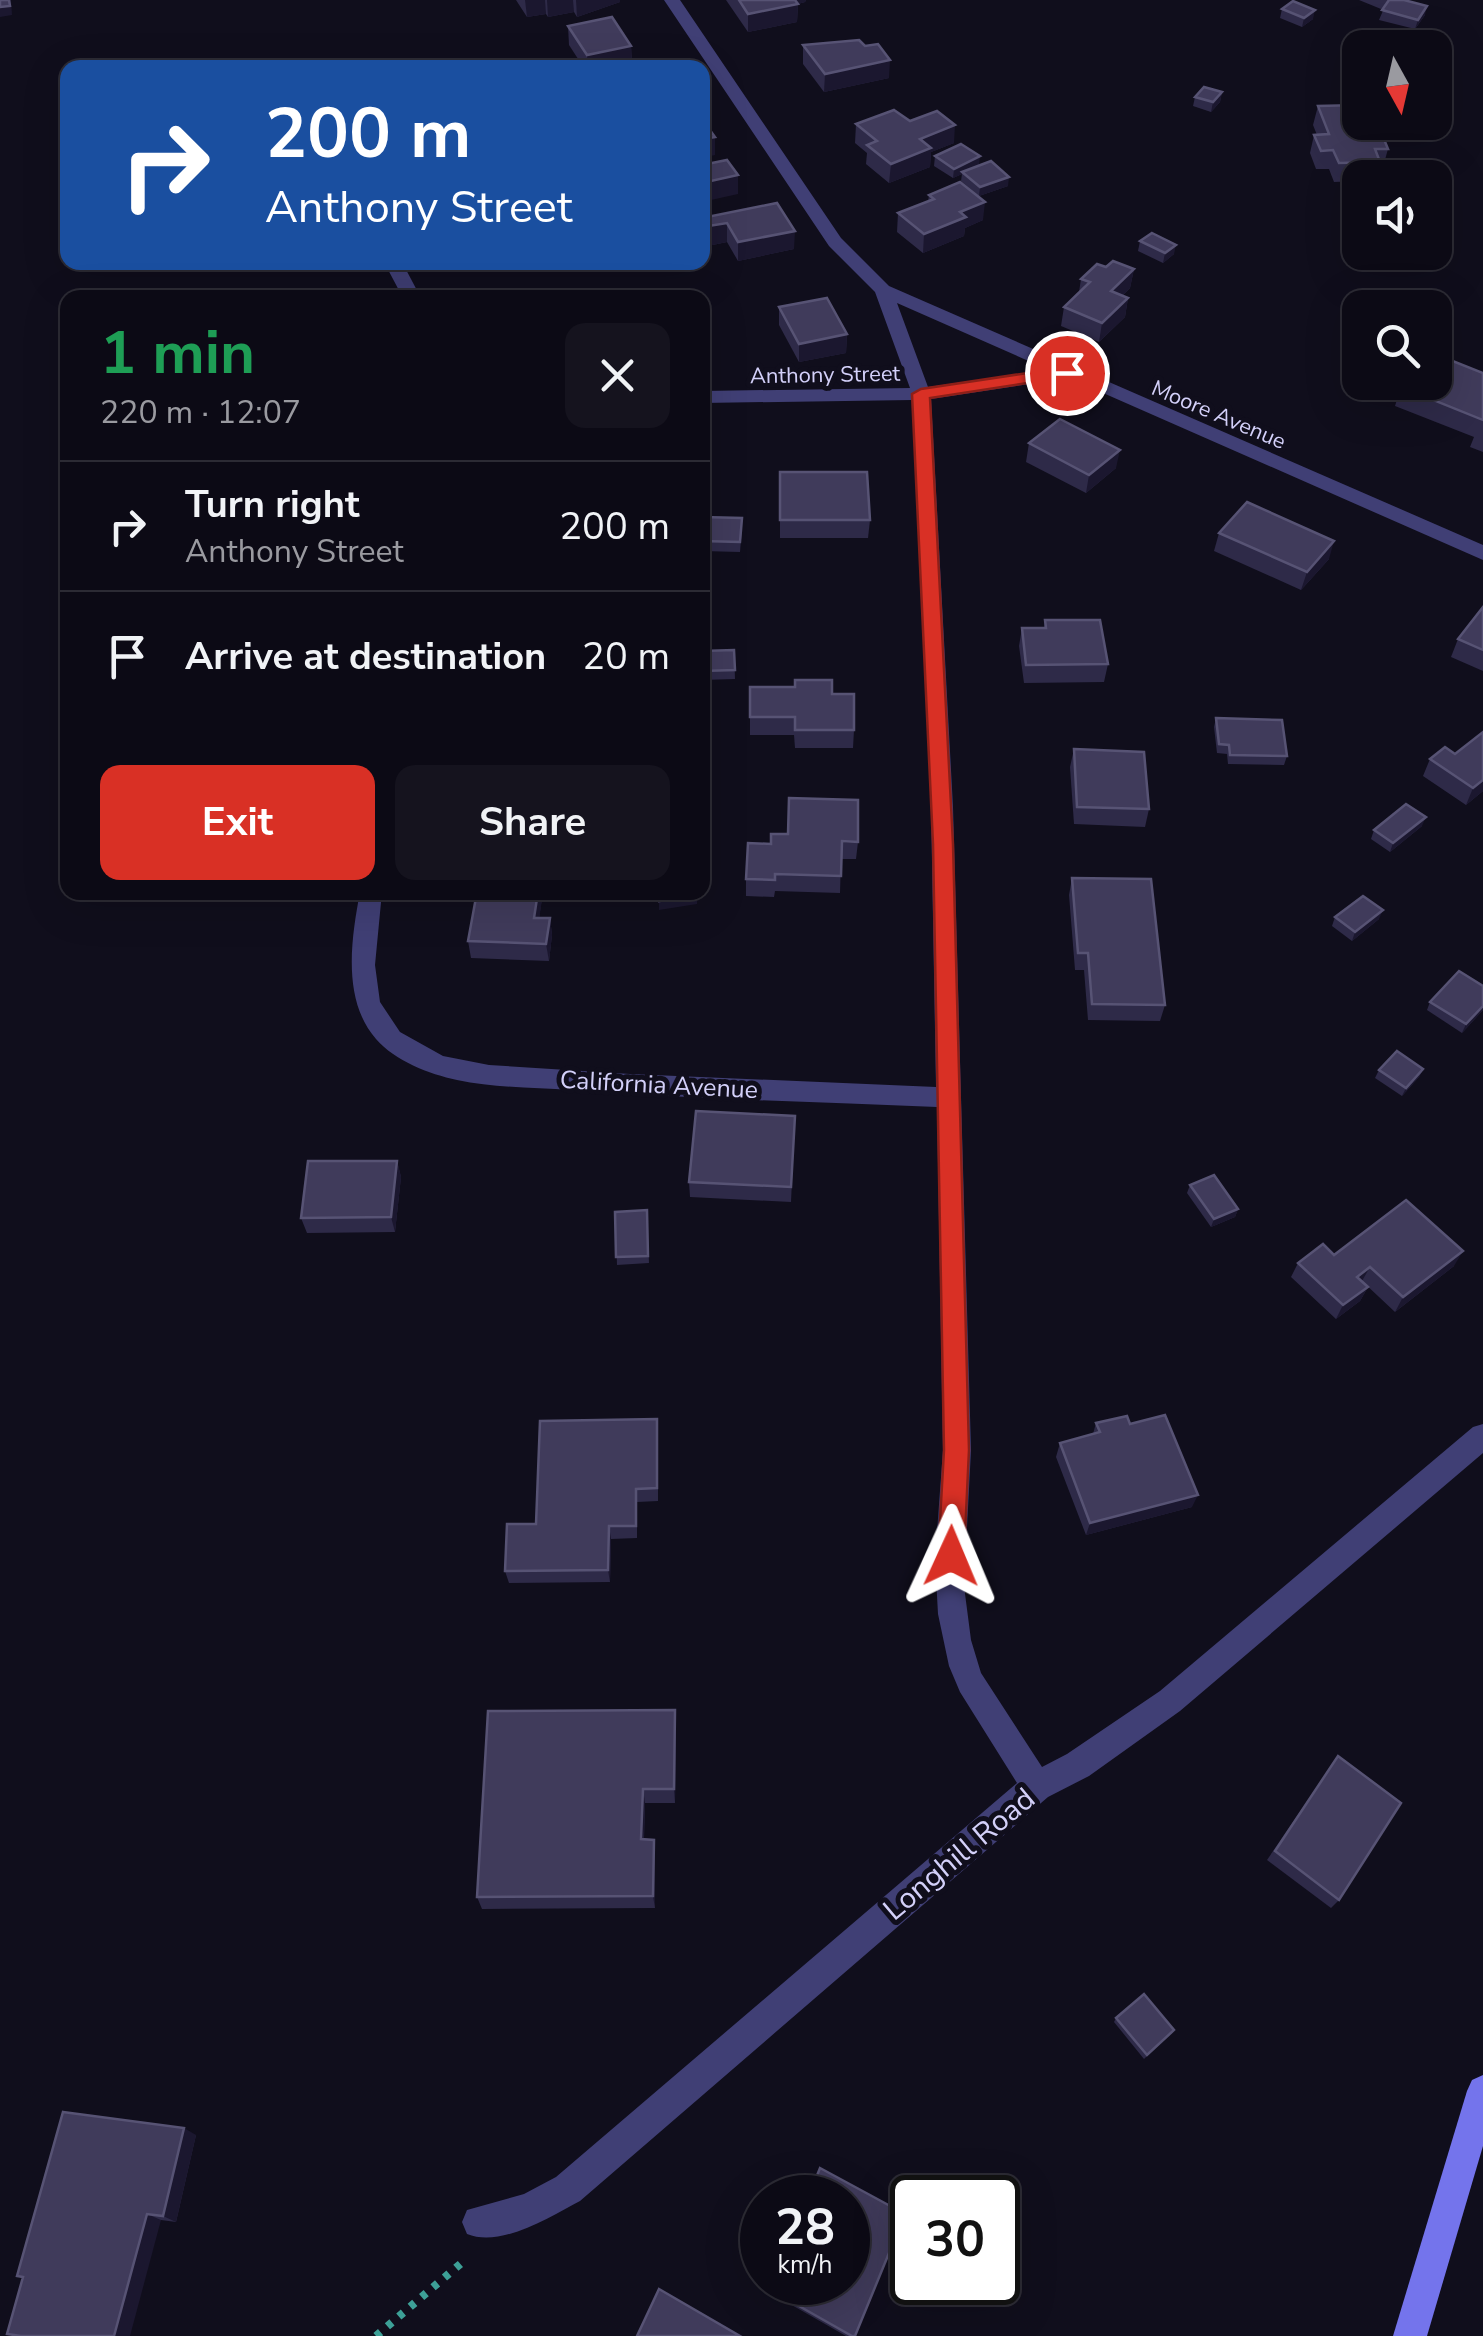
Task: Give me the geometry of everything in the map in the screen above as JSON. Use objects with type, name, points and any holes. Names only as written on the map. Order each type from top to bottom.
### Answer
[{"type":"main road","points":[[1410,2336],[1483,2091]]},
{"type":"street","name":"Moore Avenue","points":[[672,0],[835,242],[883,290],[1483,553]]},
{"type":"street","points":[[883,290],[921,394],[942,808],[957,1450],[951,1525],[954,1629],[965,1668],[991,1719],[1037,1786]]},
{"type":"street","name":"Anthony Street","points":[[710,397],[921,394],[1067,373]]},
{"type":"street","name":"California Avenue","points":[[370,900],[365,965],[368,997],[380,1028],[398,1046],[428,1061],[458,1070],[623,1083],[949,1097]]},
{"type":"street","name":"Longhill Road","points":[[478,2222],[530,2210],[568,2189],[1037,1786],[1078,1765],[1170,1702],[1483,1436]]},
{"type":"path","points":[[376,2336],[530,2210]]},
{"type":"building","points":[[739,0],[795,0],[798,4],[748,14]]},
{"type":"building","points":[[1389,0],[1427,6],[1418,20],[1382,10]]},
{"type":"building","points":[[1293,1],[1315,10],[1304,18],[1282,9]]},
{"type":"building","points":[[612,17],[631,46],[587,55],[568,26]]},
{"type":"building","points":[[859,40],[865,46],[878,44],[890,60],[825,74],[803,45]]},
{"type":"building","points":[[1204,87],[1222,92],[1213,102],[1195,97]]},
{"type":"building","points":[[1342,105],[1342,140],[1384,140],[1388,149],[1375,149],[1379,160],[1339,163],[1333,150],[1321,151],[1314,135],[1329,134],[1318,106]]},
{"type":"building","points":[[894,110],[910,121],[937,111],[955,125],[920,139],[931,148],[891,164],[867,145],[877,141],[856,124]]},
{"type":"building","points":[[961,144],[980,156],[954,169],[935,156]]},
{"type":"building","points":[[727,160],[738,175],[710,181],[710,163]]},
{"type":"building","points":[[991,161],[1009,177],[980,187],[962,172]]},
{"type":"building","points":[[960,182],[985,202],[960,212],[966,217],[924,234],[898,213],[934,199],[929,195]]},
{"type":"building","points":[[777,203],[795,231],[738,242],[727,223],[710,226],[710,216]]},
{"type":"building","points":[[1152,233],[1176,245],[1165,253],[1140,241]]},
{"type":"building","points":[[1113,261],[1134,269],[1111,291],[1128,298],[1102,323],[1064,307],[1090,282],[1081,279],[1097,264],[1106,267]]},
{"type":"building","points":[[827,298],[847,334],[799,344],[779,307]]},
{"type":"building","points":[[1452,361],[1483,373],[1483,420],[1433,400],[1452,400]]},
{"type":"building","points":[[1060,419],[1120,450],[1089,475],[1029,443]]},
{"type":"building","points":[[780,472],[867,472],[870,520],[780,520]]},
{"type":"building","points":[[1247,502],[1334,541],[1307,572],[1219,533]]},
{"type":"building","points":[[710,517],[742,518],[740,542],[710,541]]},
{"type":"building","points":[[1483,607],[1483,650],[1458,639]]},
{"type":"building","points":[[1045,620],[1100,620],[1108,664],[1026,665],[1022,628],[1046,628]]},
{"type":"building","points":[[734,650],[735,670],[710,671],[710,651]]},
{"type":"building","points":[[795,680],[832,680],[832,694],[854,694],[854,730],[795,730],[795,717],[750,717],[750,687],[795,687]]},
{"type":"building","points":[[1216,718],[1282,720],[1287,756],[1230,755],[1229,745],[1219,744]]},
{"type":"building","points":[[1483,732],[1483,780],[1473,788],[1430,759],[1445,747],[1455,754]]},
{"type":"building","points":[[1074,749],[1144,752],[1149,809],[1077,807]]},
{"type":"building","points":[[789,798],[858,800],[858,842],[842,841],[841,876],[775,874],[775,880],[746,879],[748,843],[771,844],[771,834],[788,834]]},
{"type":"building","points":[[1406,804],[1426,817],[1393,843],[1374,830]]},
{"type":"building","points":[[1072,878],[1151,879],[1165,1005],[1092,1004],[1088,953],[1078,953]]},
{"type":"building","points":[[1363,896],[1383,910],[1355,932],[1335,917]]},
{"type":"building","points":[[476,900],[537,900],[534,918],[550,918],[546,944],[468,941]]},
{"type":"building","points":[[1459,971],[1483,986],[1483,1006],[1466,1024],[1430,1002]]},
{"type":"building","points":[[1397,1051],[1423,1069],[1406,1088],[1379,1070]]},
{"type":"building","points":[[696,1111],[795,1116],[791,1187],[689,1182]]},
{"type":"building","points":[[308,1161],[397,1161],[391,1217],[301,1218]]},
{"type":"building","points":[[1214,1175],[1238,1209],[1214,1219],[1190,1185]]},
{"type":"building","points":[[1406,1200],[1463,1251],[1403,1297],[1370,1267],[1357,1277],[1368,1287],[1343,1305],[1298,1263],[1323,1244],[1334,1255]]},
{"type":"building","points":[[647,1210],[648,1256],[616,1257],[615,1212]]},
{"type":"building","points":[[1165,1415],[1198,1495],[1090,1523],[1060,1443],[1100,1432],[1096,1423],[1127,1416],[1130,1424]]},
{"type":"building","points":[[657,1419],[657,1488],[636,1489],[636,1526],[609,1526],[608,1570],[505,1571],[507,1524],[536,1524],[540,1421]]},
{"type":"building","points":[[675,1710],[674,1789],[643,1789],[641,1839],[654,1840],[653,1896],[477,1897],[488,1711]]},
{"type":"building","points":[[1338,1756],[1401,1803],[1339,1900],[1275,1851]]},
{"type":"building","points":[[1144,1994],[1174,2030],[1147,2055],[1116,2018]]},
{"type":"building","points":[[63,2112],[184,2128],[163,2216],[147,2214],[114,2336],[7,2334],[23,2277],[17,2276]]},
{"type":"building","points":[[870,2195],[890,2206],[890,2251],[870,2299]]},
{"type":"building","points":[[659,2289],[740,2336],[637,2336]]},
{"type":"building","points":[[797,2305],[868,2305],[852,2336]]},
{"type":"route","points":[[951,1556],[957,1450],[943,844],[921,394],[1067,373]]}]
